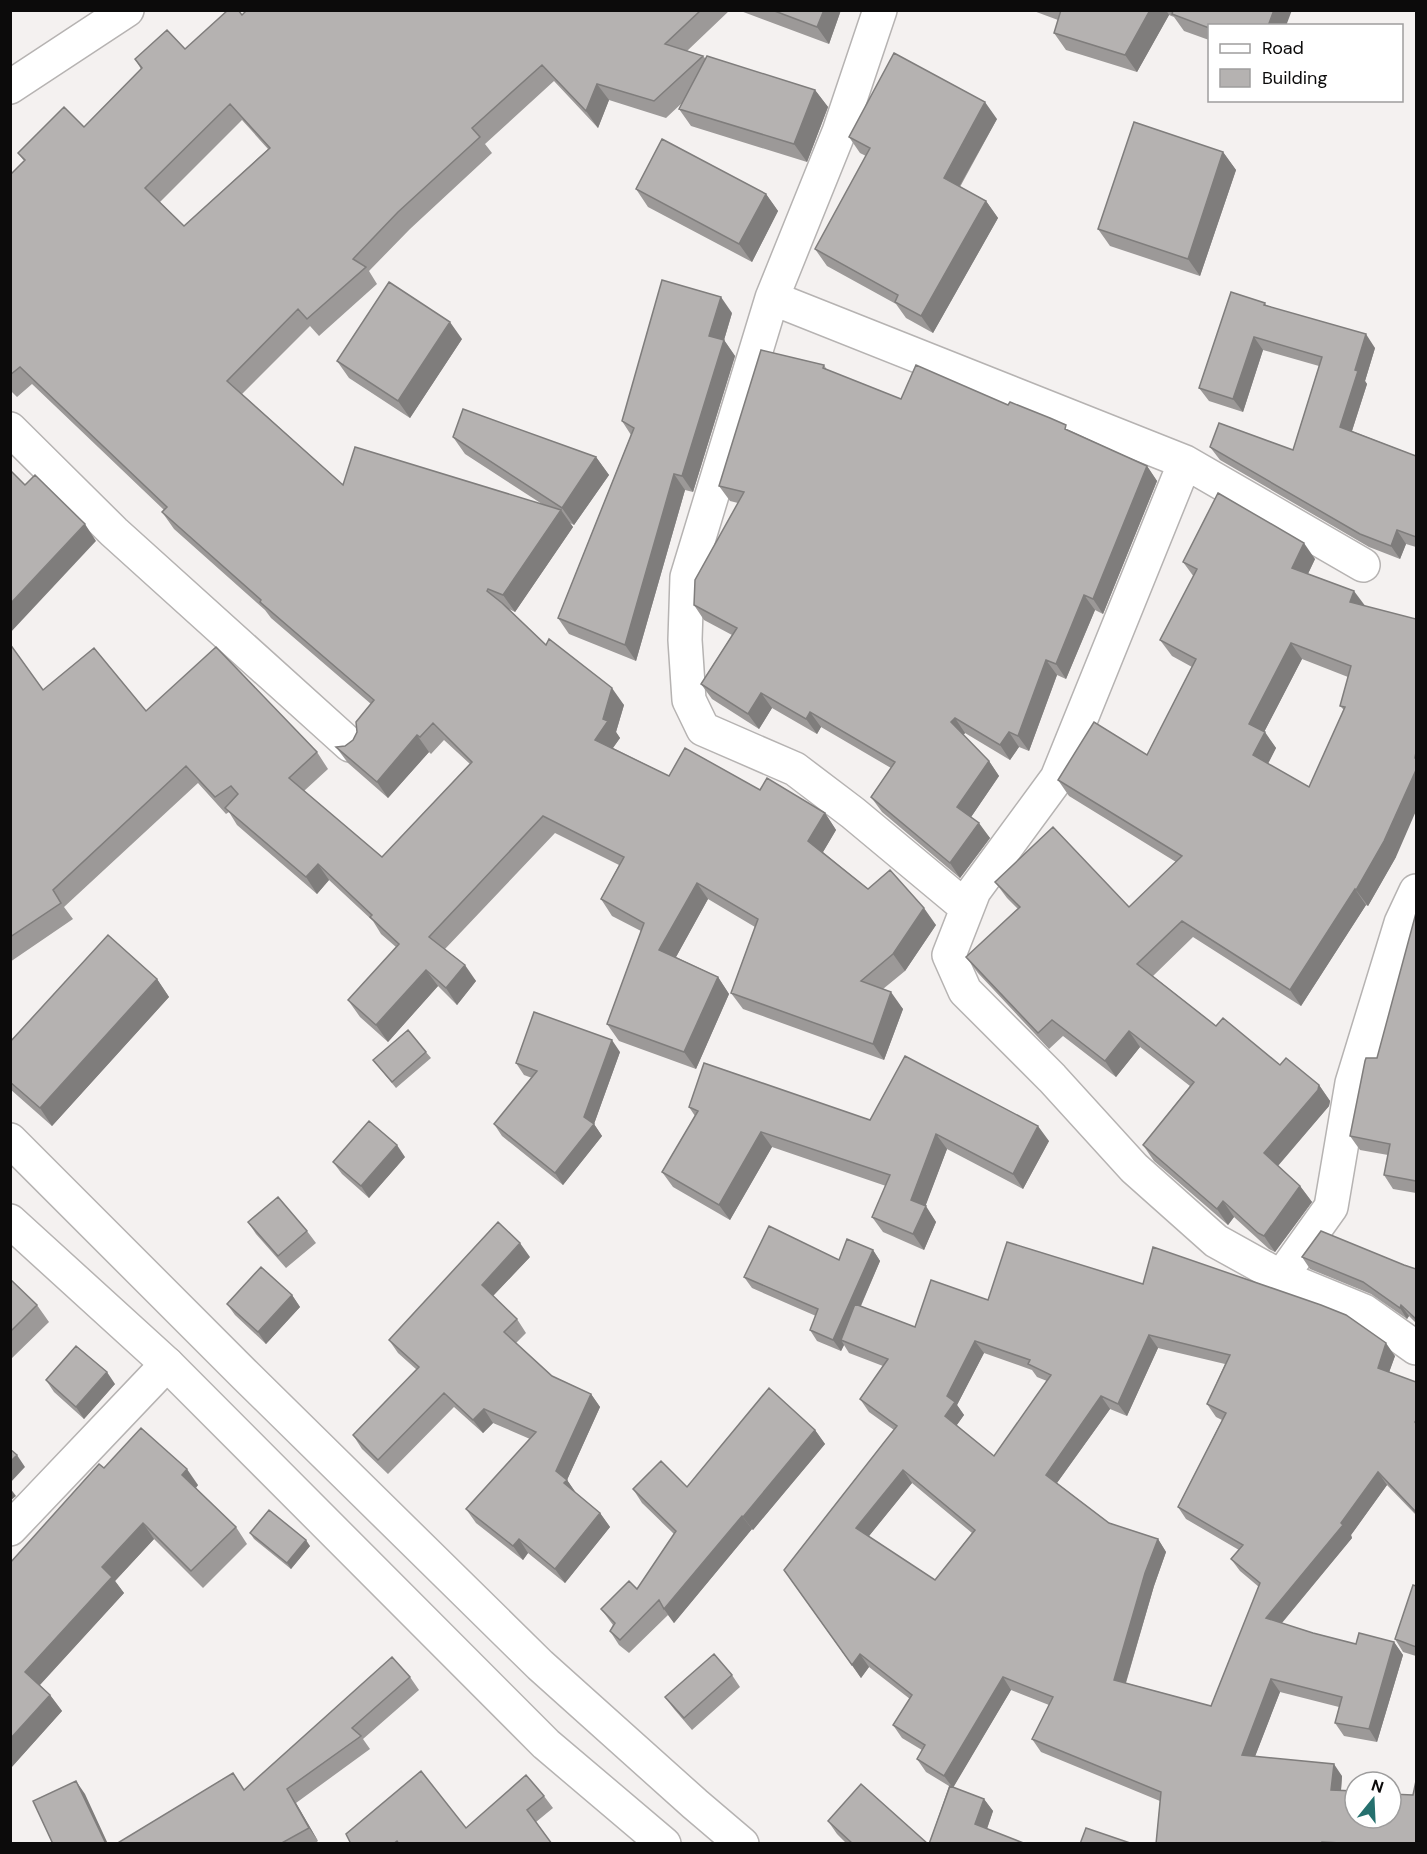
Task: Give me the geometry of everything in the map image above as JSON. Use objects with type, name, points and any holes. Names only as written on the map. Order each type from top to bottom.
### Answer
[{"type":"street","points":[[10,87],[127,10]]},
{"type":"street","points":[[880,10],[839,132],[772,298],[687,577],[685,640],[689,700],[703,729],[795,769],[853,813],[968,908]]},
{"type":"street","points":[[772,298],[1185,462],[1363,565]]},
{"type":"street","points":[[10,429],[114,531],[350,745]]},
{"type":"street","points":[[1185,462],[1058,778],[974,891],[949,955],[965,991],[1052,1078],[1134,1168],[1216,1241],[1281,1277],[1364,1311],[1416,1348]]},
{"type":"street","points":[[1281,1277],[1331,1207],[1352,1083],[1401,923],[1416,891]]},
{"type":"street","points":[[10,1140],[540,1665],[694,1804],[742,1844]]},
{"type":"street","points":[[10,1221],[166,1364],[546,1744],[664,1844]]},
{"type":"street","points":[[10,1529],[166,1364]]},
{"type":"building","points":[[228,10],[238,10],[242,15],[247,10],[701,10],[665,44],[703,56],[654,101],[597,84],[586,111],[542,65],[472,128],[480,137],[398,212],[353,259],[366,267],[307,319],[298,309],[227,381],[343,485],[355,447],[561,510],[503,595],[488,589],[487,591],[546,645],[549,639],[612,688],[603,719],[608,721],[595,740],[669,776],[685,748],[760,790],[767,778],[825,813],[808,841],[868,889],[890,870],[924,908],[893,954],[861,981],[891,992],[873,1044],[731,993],[758,919],[697,883],[659,950],[718,977],[684,1052],[607,1024],[644,923],[601,899],[624,857],[543,816],[429,937],[465,965],[446,988],[426,970],[376,1025],[348,1000],[399,944],[318,864],[306,877],[225,808],[238,794],[231,786],[215,797],[186,766],[53,890],[61,903],[10,937],[10,644],[43,690],[94,648],[146,711],[216,647],[317,752],[289,778],[382,857],[472,762],[433,723],[420,737],[417,735],[377,782],[336,747],[345,746],[353,740],[357,732],[356,722],[374,700],[260,602],[261,600],[162,512],[167,507],[20,367],[10,375],[10,175],[25,160],[18,153],[64,107],[84,127],[142,68],[135,59],[167,30],[185,49]],"holes":[[[230,104],[270,148],[184,226],[145,188]]]},
{"type":"building","points":[[772,10],[824,10],[817,27]]},
{"type":"building","points":[[1061,10],[1150,10],[1125,55],[1054,33]]},
{"type":"building","points":[[1173,10],[1274,10],[1269,24],[1208,24],[1208,28],[1172,14]]},
{"type":"building","points":[[894,53],[985,102],[944,178],[986,201],[921,316],[895,302],[898,295],[815,249],[870,148],[849,137]]},
{"type":"building","points":[[707,56],[815,90],[794,144],[679,109]]},
{"type":"building","points":[[1134,122],[1223,152],[1188,259],[1098,229]]},
{"type":"building","points":[[662,139],[766,194],[739,244],[636,189]]},
{"type":"building","points":[[662,280],[721,297],[709,336],[724,340],[682,476],[674,474],[625,645],[558,618],[634,428],[622,421]]},
{"type":"building","points":[[389,282],[450,322],[398,401],[337,361]]},
{"type":"building","points":[[1231,292],[1265,303],[1264,305],[1366,334],[1355,370],[1358,371],[1340,427],[1416,456],[1416,537],[1397,530],[1391,546],[1360,534],[1210,447],[1219,423],[1293,450],[1322,357],[1254,337],[1233,399],[1199,388]]},
{"type":"building","points":[[761,350],[824,365],[823,368],[901,399],[916,365],[1008,405],[1010,402],[1050,418],[1066,425],[1065,429],[1147,466],[1093,599],[1084,595],[1056,664],[1046,660],[1018,736],[1009,732],[1000,745],[955,718],[951,722],[989,761],[957,807],[979,823],[950,863],[871,797],[895,762],[810,712],[806,719],[761,693],[748,714],[701,684],[737,628],[694,605],[695,580],[744,492],[719,486]]},
{"type":"building","points":[[463,409],[596,457],[562,508],[453,437]]},
{"type":"building","points":[[10,470],[25,485],[35,475],[85,524],[10,604]]},
{"type":"building","points":[[1218,493],[1304,543],[1292,568],[1354,591],[1350,602],[1416,619],[1416,770],[1384,841],[1356,890],[1290,990],[1182,921],[1137,964],[1216,1026],[1223,1018],[1280,1065],[1286,1058],[1319,1085],[1318,1090],[1264,1153],[1300,1186],[1264,1236],[1223,1201],[1217,1209],[1143,1145],[1194,1082],[1129,1031],[1105,1061],[1052,1020],[1038,1033],[966,957],[1020,907],[995,882],[1053,827],[1129,907],[1182,856],[1058,780],[1094,722],[1147,755],[1196,659],[1160,640],[1197,569],[1183,562]],"holes":[[[1291,643],[1351,666],[1340,706],[1345,707],[1309,787],[1253,755],[1265,732],[1249,724]]]},
{"type":"building","points":[[1416,913],[1416,1181],[1384,1175],[1390,1144],[1350,1136],[1365,1061],[1366,1058],[1377,1058]]},
{"type":"building","points":[[108,935],[157,979],[40,1108],[10,1082],[10,1042]]},
{"type":"building","points":[[534,1012],[612,1040],[584,1117],[594,1124],[555,1173],[494,1124],[537,1071],[516,1063]]},
{"type":"building","points":[[408,1030],[426,1052],[392,1082],[373,1060]]},
{"type":"building","points":[[905,1056],[1038,1126],[1013,1174],[936,1134],[911,1200],[926,1206],[913,1234],[872,1217],[890,1175],[761,1132],[719,1205],[662,1172],[698,1111],[689,1107],[704,1063],[870,1120]]},
{"type":"building","points":[[369,1121],[397,1145],[361,1186],[333,1162]]},
{"type":"building","points":[[278,1197],[307,1231],[278,1256],[248,1222]]},
{"type":"building","points":[[498,1222],[520,1243],[482,1285],[517,1319],[504,1332],[552,1376],[591,1394],[556,1471],[567,1480],[564,1483],[600,1513],[555,1569],[519,1539],[513,1546],[466,1509],[536,1432],[484,1409],[473,1420],[444,1393],[378,1460],[353,1435],[419,1367],[389,1340]]},
{"type":"building","points":[[769,1226],[839,1260],[847,1239],[873,1250],[833,1340],[810,1330],[818,1309],[744,1277]]},
{"type":"building","points":[[1321,1231],[1416,1269],[1416,1319],[1401,1305],[1400,1308],[1363,1282],[1302,1257]]},
{"type":"building","points":[[1007,1242],[1143,1284],[1153,1247],[1346,1315],[1386,1343],[1378,1368],[1416,1382],[1416,1512],[1378,1472],[1341,1523],[1343,1525],[1266,1618],[1356,1644],[1359,1633],[1394,1642],[1369,1729],[1335,1723],[1342,1697],[1271,1679],[1242,1755],[1334,1764],[1331,1790],[1343,1790],[1343,1830],[1403,1830],[1403,1795],[1413,1795],[1416,1781],[1416,1844],[1322,1842],[1322,1844],[1156,1844],[1161,1792],[1032,1739],[1053,1697],[1003,1677],[944,1776],[917,1759],[925,1745],[893,1725],[912,1695],[860,1654],[852,1665],[784,1570],[897,1426],[860,1399],[888,1359],[841,1340],[855,1304],[915,1327],[931,1280],[988,1300]],"holes":[[[1149,1335],[1230,1355],[1207,1404],[1226,1413],[1178,1507],[1243,1545],[1231,1559],[1260,1583],[1211,1706],[1114,1680],[1145,1573],[1158,1539],[1109,1523],[1046,1475],[1101,1396],[1118,1404]],[[975,1341],[1030,1360],[1028,1364],[1051,1375],[994,1456],[945,1416],[955,1402],[947,1396]],[[903,1470],[975,1530],[935,1580],[856,1528]]]},
{"type":"building","points":[[261,1267],[292,1295],[258,1332],[227,1304]]},
{"type":"building","points":[[10,1279],[37,1305],[10,1332]]},
{"type":"building","points":[[76,1346],[107,1372],[76,1407],[46,1380]]},
{"type":"building","points":[[769,1388],[815,1430],[664,1609],[659,1600],[620,1640],[610,1631],[615,1623],[601,1609],[629,1581],[637,1589],[676,1531],[633,1489],[661,1461],[687,1487]]},
{"type":"building","points":[[141,1428],[187,1469],[182,1475],[236,1527],[191,1571],[143,1523],[102,1567],[112,1577],[25,1672],[50,1695],[10,1739],[10,1563],[99,1464],[104,1468]]},
{"type":"building","points":[[10,1449],[17,1455],[10,1462]]},
{"type":"building","points":[[269,1510],[306,1540],[287,1563],[250,1533]]},
{"type":"building","points":[[1413,1585],[1416,1586],[1416,1647],[1395,1639]]},
{"type":"building","points":[[714,1654],[732,1675],[684,1718],[665,1697]]},
{"type":"building","points":[[392,1657],[410,1677],[352,1728],[361,1736],[287,1789],[309,1828],[280,1844],[116,1844],[233,1773],[244,1790]]},
{"type":"building","points":[[421,1771],[466,1828],[526,1775],[544,1796],[527,1810],[552,1844],[399,1844],[397,1841],[393,1844],[351,1844],[346,1834]]},
{"type":"building","points":[[76,1781],[106,1844],[53,1844],[33,1801]]},
{"type":"building","points":[[861,1784],[928,1844],[853,1844],[828,1821]]},
{"type":"building","points":[[950,1786],[984,1799],[975,1824],[1026,1844],[929,1844]]},
{"type":"building","points":[[1086,1828],[1133,1844],[1080,1844]]}]
